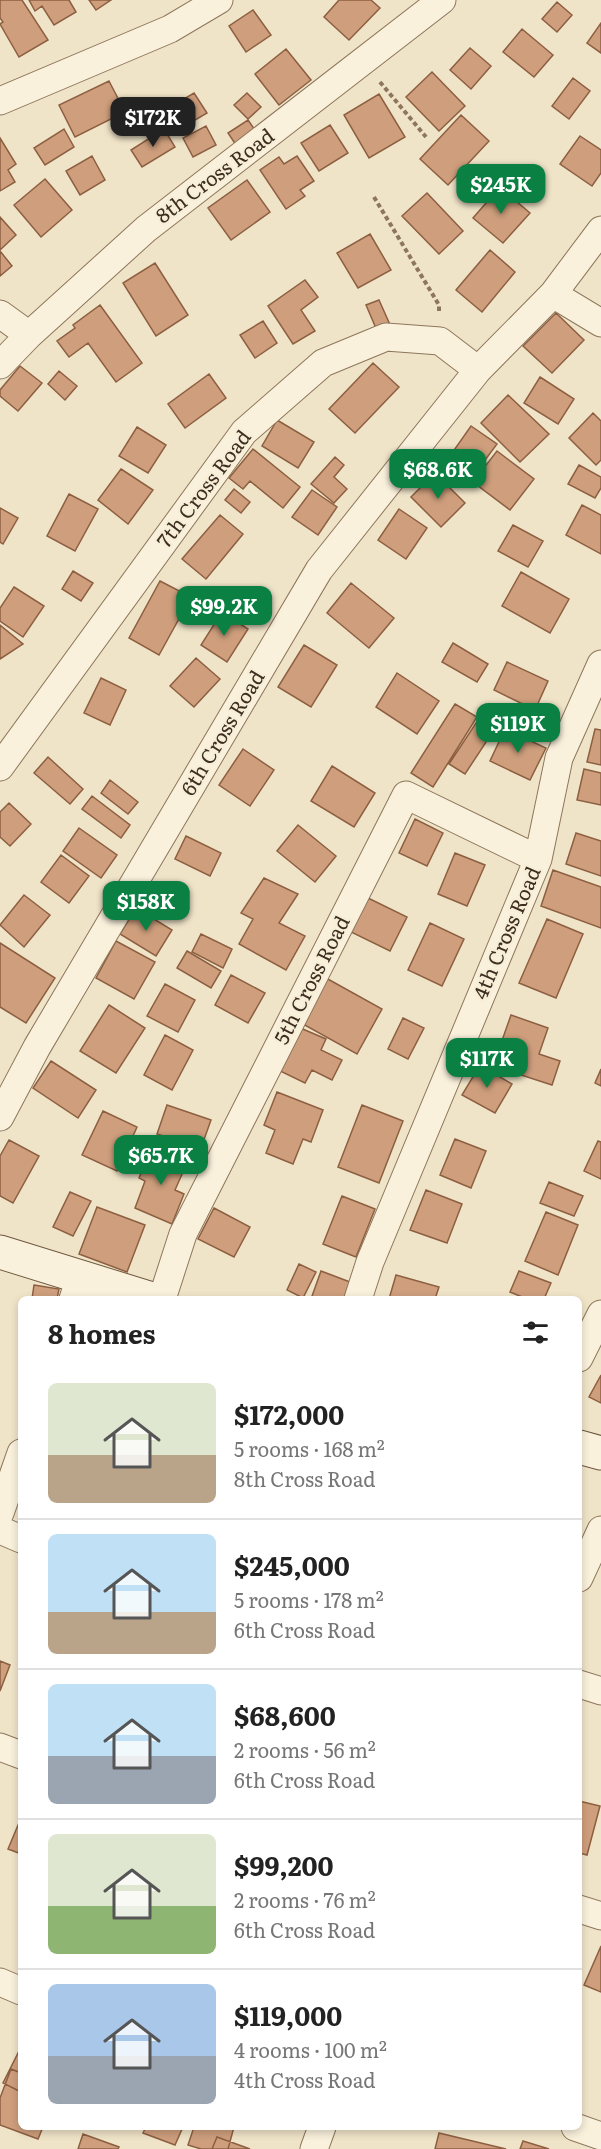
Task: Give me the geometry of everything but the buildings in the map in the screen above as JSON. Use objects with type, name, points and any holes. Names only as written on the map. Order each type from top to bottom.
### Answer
[{"type":"main road","points":[[0,1252],[77,1288],[132,1296]]},
{"type":"main road","points":[[582,1448],[601,1453]]},
{"type":"street","points":[[0,101],[170,29],[219,0]]},
{"type":"street","name":"8th Cross Road","points":[[0,366],[30,335],[146,229],[364,63],[442,0]]},
{"type":"street","name":"6th Cross Road","points":[[0,1117],[37,1047],[319,570],[477,370],[553,294],[601,230]]},
{"type":"street","points":[[553,294],[601,323]]},
{"type":"street","points":[[0,314],[30,335]]},
{"type":"street","name":"7th Cross Road","points":[[0,767],[244,432],[323,363],[386,337],[440,341]]},
{"type":"street","points":[[440,341],[477,370]]},
{"type":"street","name":"4th Cross Road","points":[[359,1296],[370,1263],[538,859],[559,758],[601,664]]},
{"type":"street","name":"5th Cross Road","points":[[163,1296],[183,1234],[406,795],[538,859]]},
{"type":"street","points":[[582,1352],[601,1314]]},
{"type":"street","points":[[0,1513],[18,1462]]},
{"type":"street","points":[[0,1530],[18,1538]]},
{"type":"street","points":[[582,1571],[601,1530]]},
{"type":"street","points":[[582,1685],[601,1691]]},
{"type":"street","points":[[0,1747],[18,1754]]},
{"type":"street","points":[[582,1910],[601,1916]]},
{"type":"street","points":[[0,1983],[18,1990]]},
{"type":"street","points":[[582,2129],[601,2136]]},
{"type":"street","points":[[314,2149],[321,2130]]},
{"type":"path","points":[[364,63],[426,137]]},
{"type":"path","points":[[374,197],[439,306],[440,341]]}]
